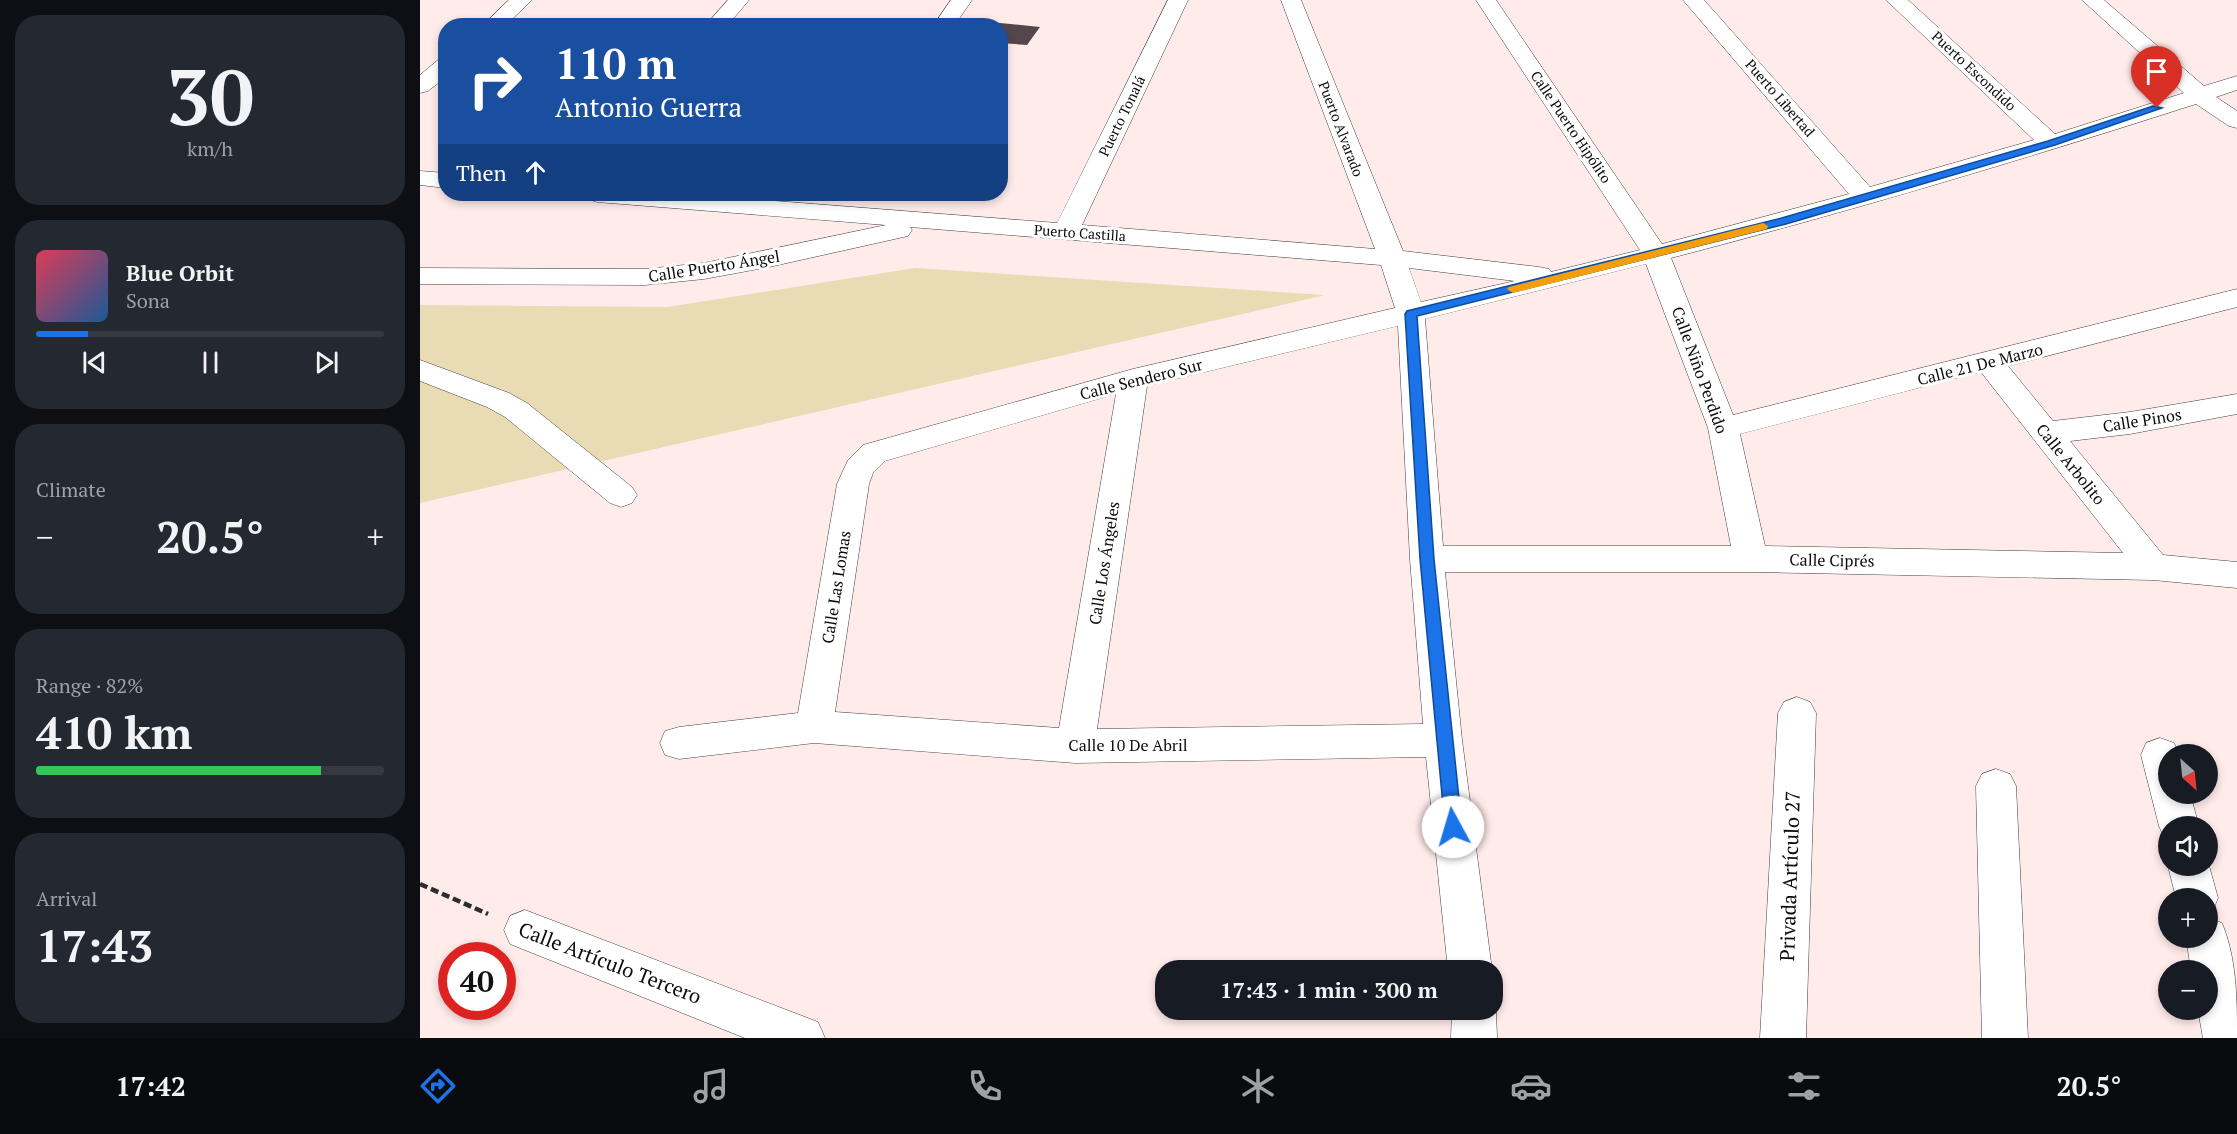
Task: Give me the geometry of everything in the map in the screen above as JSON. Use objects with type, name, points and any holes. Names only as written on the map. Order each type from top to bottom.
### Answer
[{"type":"street","points":[[501,18],[522,0]]},
{"type":"street","points":[[722,18],[739,0]]},
{"type":"street","points":[[949,18],[962,0]]},
{"type":"street","name":"Puerto Tonalá","points":[[1066,231],[1178,0]]},
{"type":"street","name":"Puerto Alvarado","points":[[1291,0],[1392,258],[1411,314],[1427,559],[1443,740],[1469,960]]},
{"type":"street","name":"Calle Puerto Hipólito","points":[[1486,0],[1656,254]]},
{"type":"street","name":"Puerto Libertad","points":[[1693,0],[1865,196]]},
{"type":"street","name":"Puerto Escondido","points":[[1896,0],[2052,143]]},
{"type":"street","points":[[2092,0],[2199,94],[2237,121]]},
{"type":"street","points":[[420,86],[438,71]]},
{"type":"street","name":"Calle Sendero Sur","points":[[874,453],[1133,379],[1562,278],[1782,221],[2052,143],[2237,83]]},
{"type":"street","points":[[420,178],[438,180]]},
{"type":"street","name":"Puerto Castilla","points":[[785,201],[812,202],[933,223],[1066,231],[1392,258],[1562,278]]},
{"type":"street","name":"Calle Puerto Ángel","points":[[420,276],[657,276],[758,261],[933,223]]},
{"type":"street","name":"Calle Niño Perdido","points":[[1656,254],[1723,428],[1751,559]]},
{"type":"street","name":"Calle 21 De Marzo","points":[[1723,428],[2237,298]]},
{"type":"street","name":"Calle Arbolito","points":[[1989,362],[2152,567]]},
{"type":"street","points":[[420,370],[498,400],[516,410],[621,495]]},
{"type":"street","name":"Calle Los Ángeles","points":[[1075,746],[1133,379]]},
{"type":"street","name":"Calle Pinos","points":[[2046,433],[2130,423],[2237,404]]},
{"type":"street","name":"Calle Las Lomas","points":[[814,727],[853,484],[859,468],[874,453]]},
{"type":"street","name":"Calle Ciprés","points":[[1427,559],[1751,559],[2152,567],[2237,575]]},
{"type":"street","name":"Privada Artículo 27","points":[[1782,1038],[1797,713]]},
{"type":"street","name":"Calle 10 De Abril","points":[[679,743],[814,727],[1075,746],[1443,740]]},
{"type":"street","points":[[1996,786],[2004,1038]]},
{"type":"street","name":"Calle Artículo Tercero","points":[[525,930],[802,1038]]},
{"type":"street","points":[[2209,948],[2226,1038]]},
{"type":"street","points":[[1473,1038],[1474,1020]]},
{"type":"path","name":"Calle Artículo Tercero","points":[[420,884],[525,930]]},
{"type":"shaded area","points":[[915,268],[1325,295],[420,503],[420,305],[668,307]]},
{"type":"building","points":[[1008,24],[1040,27],[1027,45],[1008,44]]},
{"type":"slow traffic","points":[[1513,289],[1763,226]]},
{"type":"route","points":[[1453,827],[1427,559],[1411,314],[1782,221],[2052,143],[2157,108]]}]
